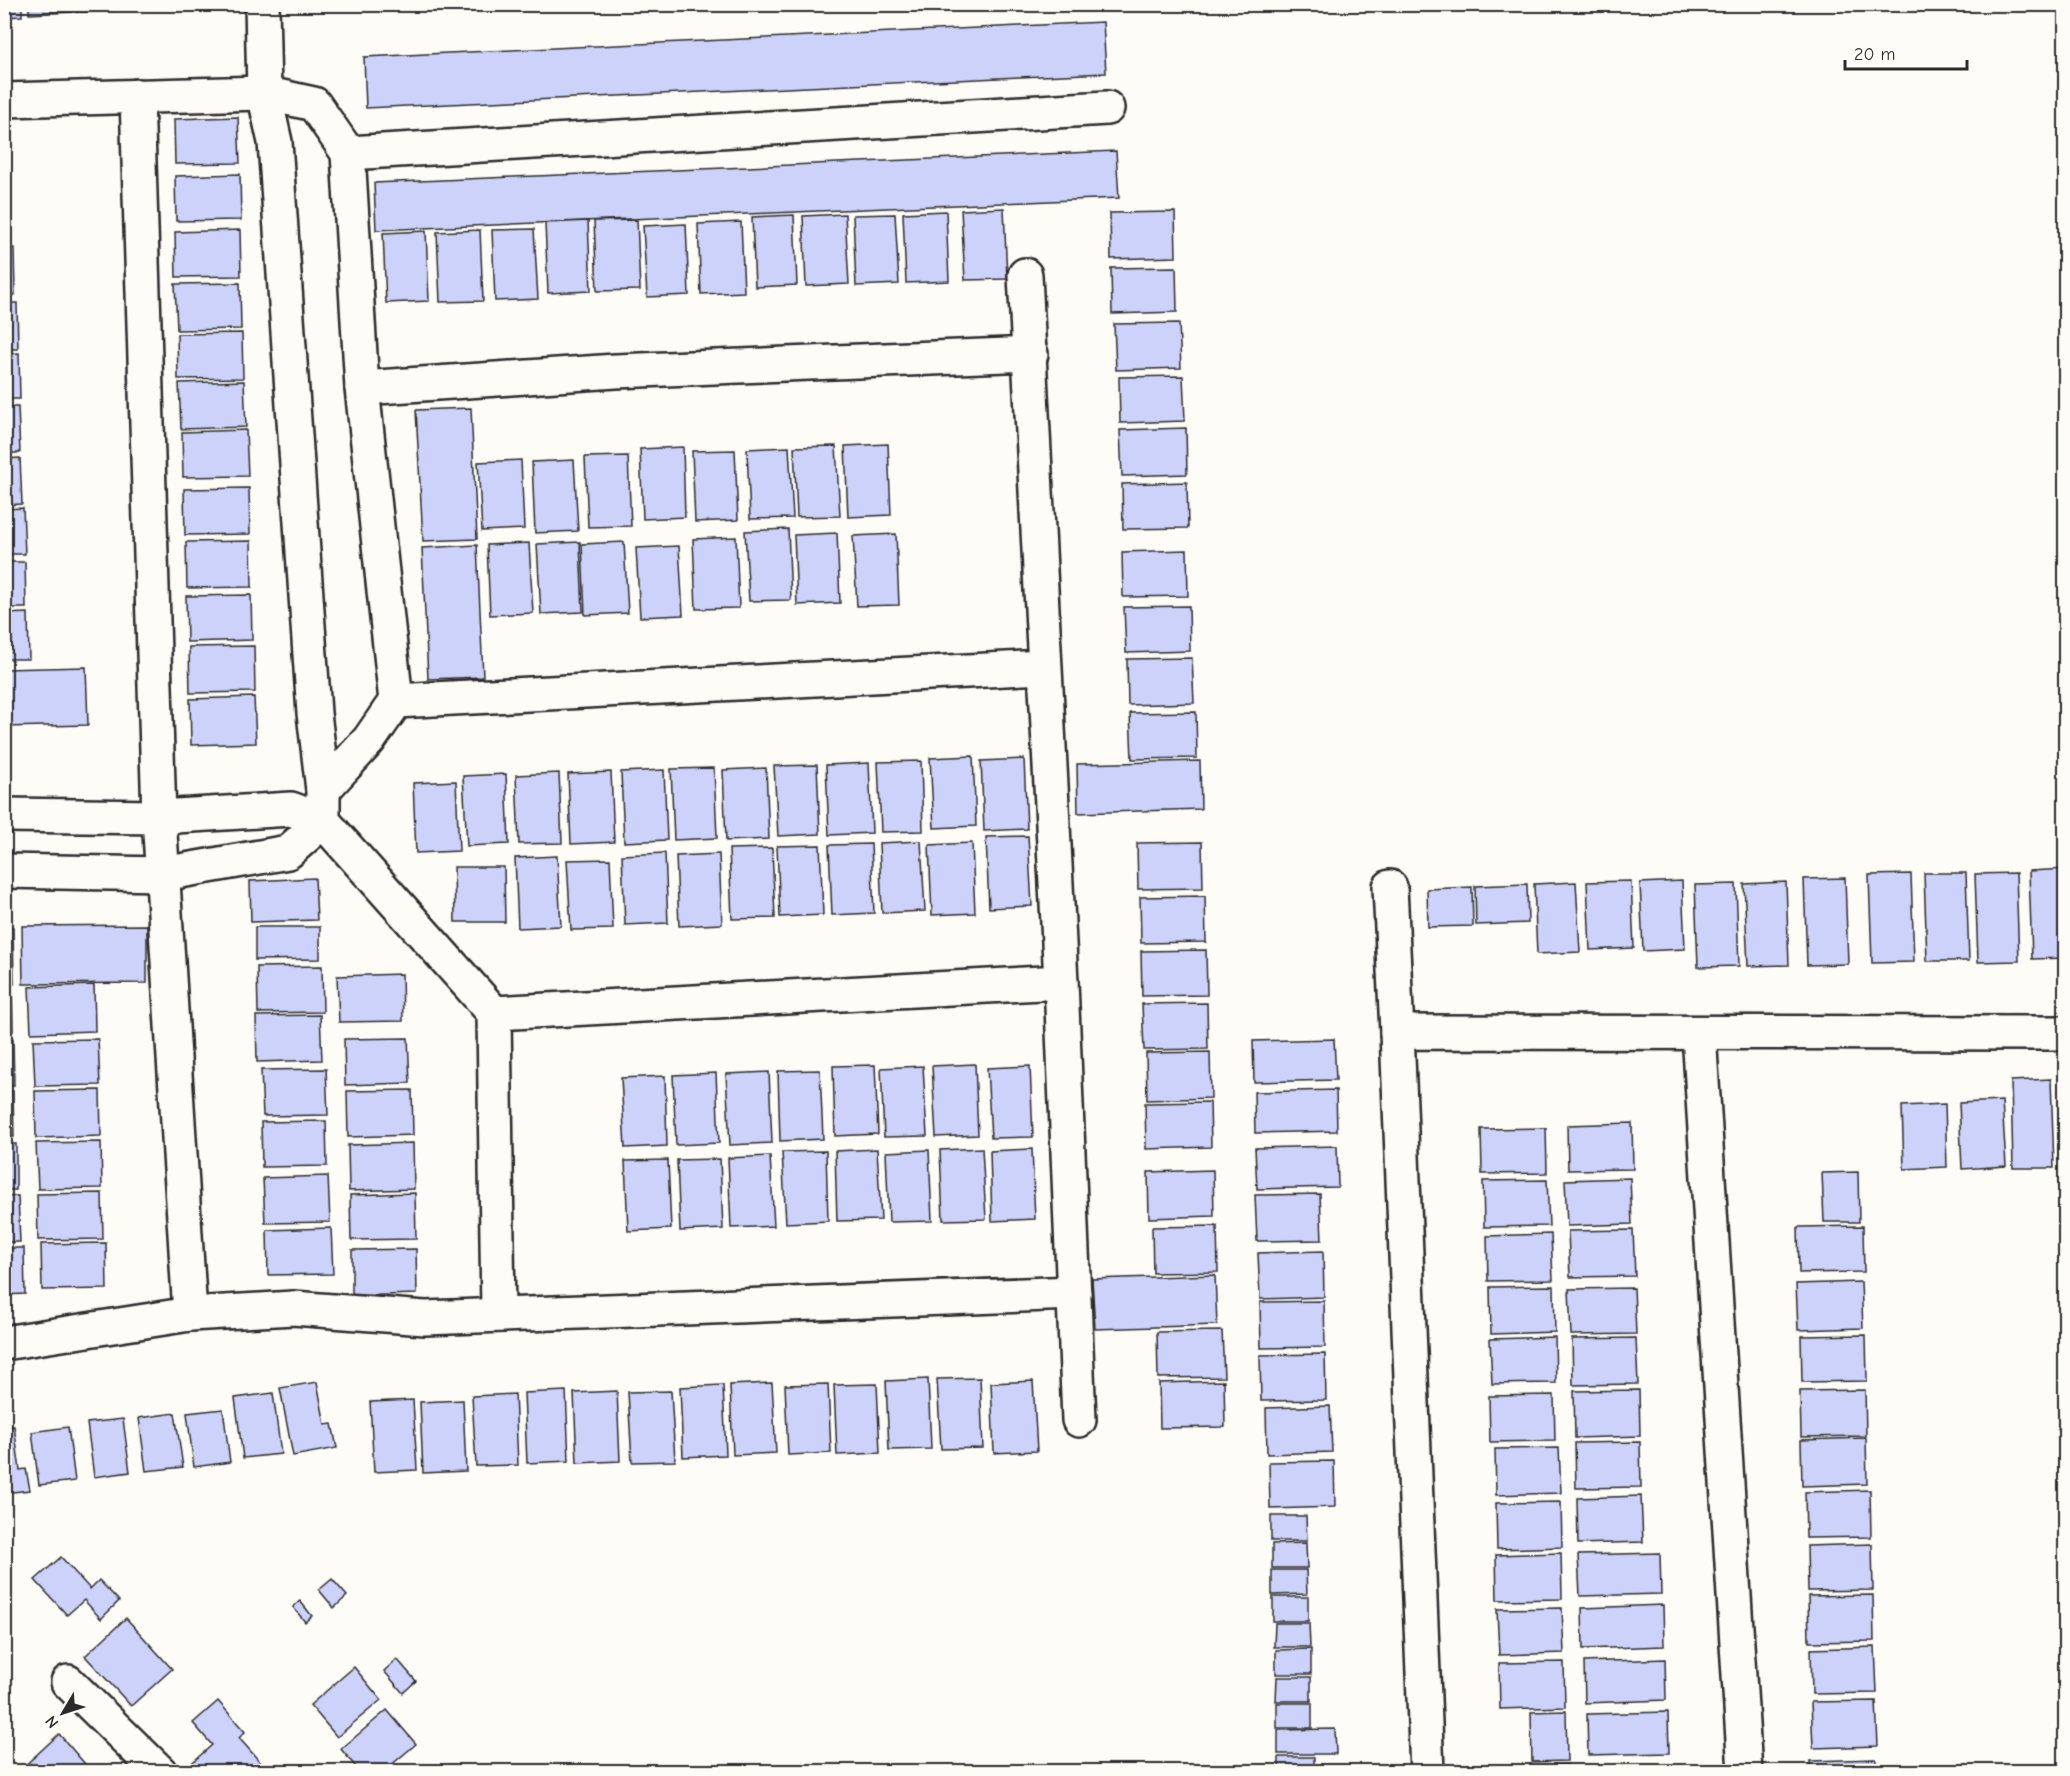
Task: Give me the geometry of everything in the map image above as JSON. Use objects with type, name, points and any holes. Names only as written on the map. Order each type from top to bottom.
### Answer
[{"type":"street","points":[[262,4],[264,93],[274,142],[314,713],[323,805],[494,1013],[498,1315]]},
{"type":"street","points":[[4,99],[264,93],[315,104],[348,153],[362,388],[396,701],[288,852],[163,874],[4,871]]},
{"type":"street","points":[[137,96],[159,818],[190,1314]]},
{"type":"street","points":[[348,153],[1107,108]]},
{"type":"street","points":[[1025,275],[1031,354],[1044,667],[1061,982],[1079,1420]]},
{"type":"street","points":[[362,388],[616,371],[1031,354]]},
{"type":"street","points":[[396,701],[1044,667]]},
{"type":"street","points":[[4,816],[159,818],[323,805]]},
{"type":"street","points":[[1390,887],[1427,1772]]},
{"type":"street","points":[[494,1013],[1061,982]]},
{"type":"street","points":[[1397,1032],[2066,1033]]},
{"type":"street","points":[[1700,1032],[1745,1772]]},
{"type":"street","points":[[4,1343],[190,1314],[292,1308],[425,1318],[1074,1293]]},
{"type":"street","points":[[68,1682],[160,1772]]},
{"type":"building","points":[[4,4],[22,4],[22,16],[4,17]]},
{"type":"building","points":[[29,4],[72,4],[72,12],[29,14]]},
{"type":"building","points":[[76,4],[118,4],[118,11],[76,12]]},
{"type":"building","points":[[133,4],[176,4],[176,8],[133,10]]},
{"type":"building","points":[[182,4],[225,4],[225,8],[182,10]]},
{"type":"building","points":[[1103,22],[1106,73],[366,108],[364,57]]},
{"type":"building","points":[[238,117],[240,163],[175,164],[174,119]]},
{"type":"building","points":[[1116,151],[1119,198],[376,230],[374,183]]},
{"type":"building","points":[[240,174],[241,220],[176,221],[175,176]]},
{"type":"building","points":[[1004,208],[1007,279],[965,280],[961,210]]},
{"type":"building","points":[[946,211],[949,281],[906,283],[903,213]]},
{"type":"building","points":[[1175,212],[1176,257],[1111,259],[1110,213]]},
{"type":"building","points":[[845,214],[849,284],[806,286],[803,216]]},
{"type":"building","points":[[895,214],[899,284],[856,286],[853,215]]},
{"type":"building","points":[[794,215],[797,285],[755,287],[752,217]]},
{"type":"building","points":[[637,220],[640,290],[597,291],[594,221]]},
{"type":"building","points":[[588,221],[591,291],[548,293],[545,223]]},
{"type":"building","points":[[741,222],[744,292],[701,294],[698,224]]},
{"type":"building","points":[[686,224],[689,295],[647,297],[643,226]]},
{"type":"building","points":[[534,229],[538,299],[495,301],[492,230]]},
{"type":"building","points":[[240,230],[241,276],[176,277],[175,232]]},
{"type":"building","points":[[480,230],[483,301],[440,302],[437,232]]},
{"type":"building","points":[[426,231],[429,301],[386,303],[383,233]]},
{"type":"building","points":[[14,248],[15,295],[4,295],[4,249]]},
{"type":"building","points":[[1176,267],[1177,312],[1112,314],[1111,268]]},
{"type":"building","points":[[240,283],[241,329],[177,330],[175,284]]},
{"type":"building","points":[[4,303],[17,303],[18,349],[4,349]]},
{"type":"building","points":[[1179,323],[1181,368],[1116,370],[1114,324]]},
{"type":"building","points":[[242,333],[243,378],[178,379],[177,334]]},
{"type":"building","points":[[19,353],[20,399],[4,399],[4,354]]},
{"type":"building","points":[[1183,376],[1185,421],[1120,423],[1119,377]]},
{"type":"building","points":[[244,381],[246,427],[181,429],[179,383]]},
{"type":"building","points":[[4,407],[18,407],[20,453],[4,453]]},
{"type":"building","points":[[471,408],[477,539],[423,541],[416,410]]},
{"type":"building","points":[[1186,428],[1187,474],[1122,476],[1120,430]]},
{"type":"building","points":[[246,430],[248,476],[183,477],[182,432]]},
{"type":"building","points":[[888,444],[891,515],[848,517],[845,446]]},
{"type":"building","points":[[836,446],[840,516],[797,517],[794,447]]},
{"type":"building","points":[[683,447],[685,517],[643,519],[640,449]]},
{"type":"building","points":[[789,447],[793,518],[750,519],[747,449]]},
{"type":"building","points":[[735,450],[738,520],[695,522],[692,451]]},
{"type":"building","points":[[628,456],[631,526],[588,527],[585,457]]},
{"type":"building","points":[[20,458],[22,504],[4,505],[4,459]]},
{"type":"building","points":[[521,460],[524,529],[482,531],[478,462]]},
{"type":"building","points":[[574,460],[578,531],[535,533],[532,462]]},
{"type":"building","points":[[1187,482],[1188,528],[1123,529],[1122,484]]},
{"type":"building","points":[[249,488],[250,534],[185,535],[184,489]]},
{"type":"building","points":[[23,508],[25,554],[4,554],[4,509]]},
{"type":"building","points":[[788,529],[791,600],[749,601],[745,531]]},
{"type":"building","points":[[837,533],[840,603],[797,605],[794,535]]},
{"type":"building","points":[[896,534],[899,605],[857,606],[853,536]]},
{"type":"building","points":[[736,537],[739,608],[696,609],[693,539]]},
{"type":"building","points":[[251,541],[252,587],[187,588],[186,542]]},
{"type":"building","points":[[580,542],[583,612],[541,614],[537,544]]},
{"type":"building","points":[[624,542],[628,613],[585,615],[582,544]]},
{"type":"building","points":[[529,543],[533,613],[490,615],[487,545]]},
{"type":"building","points":[[477,545],[483,677],[428,679],[422,548]]},
{"type":"building","points":[[679,546],[683,615],[640,617],[636,548]]},
{"type":"building","points":[[1187,550],[1188,596],[1123,597],[1122,552]]},
{"type":"building","points":[[4,562],[25,562],[26,608],[4,608]]},
{"type":"building","points":[[251,595],[252,640],[187,642],[186,596]]},
{"type":"building","points":[[1189,606],[1190,651],[1126,653],[1124,607]]},
{"type":"building","points":[[28,613],[29,659],[4,659],[4,614]]},
{"type":"building","points":[[254,646],[255,692],[190,693],[189,647]]},
{"type":"building","points":[[1192,658],[1194,703],[1128,705],[1127,659]]},
{"type":"building","points":[[86,667],[88,725],[4,727],[4,669]]},
{"type":"building","points":[[254,697],[256,743],[191,745],[190,699]]},
{"type":"building","points":[[1196,712],[1197,758],[1132,759],[1130,713]]},
{"type":"building","points":[[973,756],[976,826],[934,828],[930,758]]},
{"type":"building","points":[[1024,759],[1027,829],[984,831],[981,761]]},
{"type":"building","points":[[921,761],[923,831],[881,832],[878,762]]},
{"type":"building","points":[[1200,761],[1201,809],[1078,813],[1077,764]]},
{"type":"building","points":[[869,763],[872,833],[829,835],[826,765]]},
{"type":"building","points":[[817,765],[820,834],[778,836],[774,766]]},
{"type":"building","points":[[714,768],[717,838],[674,840],[671,769]]},
{"type":"building","points":[[766,768],[769,839],[726,841],[723,770]]},
{"type":"building","points":[[664,770],[667,840],[624,842],[621,772]]},
{"type":"building","points":[[611,772],[614,842],[571,844],[568,774]]},
{"type":"building","points":[[559,773],[562,843],[519,844],[516,775]]},
{"type":"building","points":[[506,774],[509,844],[467,846],[463,776]]},
{"type":"building","points":[[456,781],[459,851],[416,853],[413,783]]},
{"type":"building","points":[[1028,836],[1032,906],[989,908],[986,837]]},
{"type":"building","points":[[921,841],[925,911],[882,913],[879,843]]},
{"type":"building","points":[[1202,842],[1203,888],[1138,889],[1137,843]]},
{"type":"building","points":[[972,843],[975,913],[932,915],[929,845]]},
{"type":"building","points":[[871,844],[874,913],[832,915],[829,845]]},
{"type":"building","points":[[820,845],[823,915],[780,917],[777,846]]},
{"type":"building","points":[[772,848],[775,918],[732,919],[729,849]]},
{"type":"building","points":[[665,853],[668,923],[625,925],[622,855]]},
{"type":"building","points":[[719,854],[722,924],[679,926],[676,856]]},
{"type":"building","points":[[557,856],[561,926],[518,928],[515,858]]},
{"type":"building","points":[[610,859],[613,929],[571,930],[567,860]]},
{"type":"building","points":[[454,867],[504,867],[505,922],[455,922]]},
{"type":"building","points":[[2066,869],[2066,958],[2032,959],[2029,871]]},
{"type":"building","points":[[1924,873],[1966,873],[1969,961],[1927,961]]},
{"type":"building","points":[[2016,873],[2019,961],[1978,962],[1975,874]]},
{"type":"building","points":[[1911,874],[1914,962],[1872,963],[1869,875]]},
{"type":"building","points":[[315,878],[317,920],[251,922],[250,881]]},
{"type":"building","points":[[1845,878],[1848,964],[1807,965],[1804,879]]},
{"type":"building","points":[[1631,881],[1634,948],[1590,950],[1587,882]]},
{"type":"building","points":[[1682,881],[1685,949],[1643,951],[1640,883]]},
{"type":"building","points":[[1576,882],[1580,952],[1537,954],[1534,884]]},
{"type":"building","points":[[1786,882],[1789,965],[1748,966],[1744,884]]},
{"type":"building","points":[[1527,884],[1528,923],[1476,925],[1475,886]]},
{"type":"building","points":[[1736,884],[1739,966],[1698,967],[1695,885]]},
{"type":"building","points":[[1472,887],[1473,926],[1428,927],[1427,889]]},
{"type":"building","points":[[1205,896],[1206,942],[1141,943],[1140,897]]},
{"type":"building","points":[[147,925],[147,983],[23,984],[22,926]]},
{"type":"building","points":[[4,927],[13,927],[14,984],[4,984]]},
{"type":"building","points":[[255,927],[320,927],[320,959],[255,960]]},
{"type":"building","points":[[1206,950],[1207,995],[1142,996],[1141,951]]},
{"type":"building","points":[[322,966],[323,1012],[258,1013],[257,967]]},
{"type":"building","points":[[402,974],[403,1021],[339,1022],[337,976]]},
{"type":"building","points":[[94,985],[95,1031],[31,1033],[29,987]]},
{"type":"building","points":[[4,986],[12,986],[13,1031],[4,1032]]},
{"type":"building","points":[[1207,1003],[1208,1049],[1144,1050],[1142,1004]]},
{"type":"building","points":[[320,1015],[322,1060],[257,1062],[256,1016]]},
{"type":"building","points":[[408,1038],[410,1083],[345,1085],[344,1039]]},
{"type":"building","points":[[13,1039],[14,1086],[4,1086],[4,1040]]},
{"type":"building","points":[[98,1039],[100,1085],[35,1086],[33,1040]]},
{"type":"building","points":[[1334,1039],[1336,1080],[1254,1082],[1253,1041]]},
{"type":"building","points":[[1210,1052],[1211,1098],[1147,1100],[1146,1053]]},
{"type":"building","points":[[975,1064],[978,1135],[936,1137],[932,1066]]},
{"type":"building","points":[[875,1065],[878,1134],[835,1136],[833,1066]]},
{"type":"building","points":[[923,1066],[927,1136],[884,1137],[881,1068]]},
{"type":"building","points":[[1030,1066],[1033,1137],[991,1138],[987,1068]]},
{"type":"building","points":[[326,1069],[328,1115],[263,1116],[261,1070]]},
{"type":"building","points":[[820,1070],[823,1139],[780,1141],[778,1071]]},
{"type":"building","points":[[769,1072],[772,1143],[730,1145],[726,1074]]},
{"type":"building","points":[[716,1073],[719,1143],[676,1145],[673,1075]]},
{"type":"building","points":[[665,1076],[667,1146],[625,1148],[621,1078]]},
{"type":"building","points":[[2051,1079],[2054,1168],[2013,1168],[2011,1081]]},
{"type":"building","points":[[100,1090],[101,1136],[36,1138],[35,1091]]},
{"type":"building","points":[[412,1090],[413,1135],[348,1137],[347,1091]]},
{"type":"building","points":[[1336,1090],[1337,1131],[1255,1133],[1254,1092]]},
{"type":"building","points":[[4,1091],[13,1091],[14,1137],[4,1137]]},
{"type":"building","points":[[2002,1101],[2006,1166],[1962,1169],[1959,1103]]},
{"type":"building","points":[[1210,1102],[1211,1147],[1146,1149],[1145,1103]]},
{"type":"building","points":[[1945,1104],[1947,1167],[1904,1169],[1902,1106]]},
{"type":"building","points":[[326,1121],[327,1166],[262,1167],[261,1122]]},
{"type":"building","points":[[1632,1123],[1633,1169],[1568,1170],[1567,1125]]},
{"type":"building","points":[[1546,1128],[1547,1173],[1482,1174],[1481,1129]]},
{"type":"building","points":[[101,1142],[102,1188],[38,1189],[36,1143]]},
{"type":"building","points":[[413,1143],[414,1189],[349,1191],[348,1145]]},
{"type":"building","points":[[4,1144],[16,1144],[16,1190],[4,1190]]},
{"type":"building","points":[[1337,1146],[1338,1187],[1257,1189],[1255,1148]]},
{"type":"building","points":[[982,1148],[986,1219],[943,1220],[940,1150]]},
{"type":"building","points":[[877,1149],[881,1220],[837,1221],[835,1151]]},
{"type":"building","points":[[1032,1149],[1035,1219],[992,1221],[990,1151]]},
{"type":"building","points":[[929,1150],[932,1221],[889,1222],[886,1152]]},
{"type":"building","points":[[826,1151],[828,1221],[786,1223],[782,1152]]},
{"type":"building","points":[[770,1156],[774,1226],[731,1228],[728,1158]]},
{"type":"building","points":[[720,1159],[723,1229],[680,1231],[677,1160]]},
{"type":"building","points":[[668,1160],[671,1229],[628,1231],[625,1161]]},
{"type":"building","points":[[1213,1170],[1214,1216],[1149,1218],[1148,1172]]},
{"type":"building","points":[[1858,1172],[1859,1222],[1824,1222],[1822,1173]]},
{"type":"building","points":[[328,1176],[330,1222],[265,1223],[263,1178]]},
{"type":"building","points":[[1630,1178],[1632,1224],[1567,1226],[1565,1180]]},
{"type":"building","points":[[1547,1180],[1549,1226],[1484,1227],[1483,1181]]},
{"type":"building","points":[[102,1193],[103,1239],[38,1240],[37,1194]]},
{"type":"building","points":[[415,1193],[416,1239],[351,1240],[350,1195]]},
{"type":"building","points":[[1320,1194],[1322,1240],[1257,1241],[1255,1195]]},
{"type":"building","points":[[18,1196],[20,1242],[4,1242],[4,1197]]},
{"type":"building","points":[[1217,1226],[1218,1272],[1153,1273],[1152,1227]]},
{"type":"building","points":[[1863,1226],[1864,1272],[1799,1273],[1798,1227]]},
{"type":"building","points":[[331,1228],[333,1274],[268,1275],[267,1230]]},
{"type":"building","points":[[1633,1230],[1635,1276],[1570,1277],[1568,1231]]},
{"type":"building","points":[[1551,1234],[1553,1280],[1488,1281],[1487,1236]]},
{"type":"building","points":[[106,1243],[107,1289],[42,1290],[41,1244]]},
{"type":"building","points":[[4,1248],[24,1248],[25,1294],[4,1295]]},
{"type":"building","points":[[416,1249],[417,1294],[352,1296],[352,1250]]},
{"type":"building","points":[[1323,1251],[1324,1297],[1260,1299],[1258,1253]]},
{"type":"building","points":[[1215,1275],[1217,1325],[1095,1329],[1092,1279]]},
{"type":"building","points":[[1861,1282],[1863,1328],[1798,1330],[1796,1284]]},
{"type":"building","points":[[1554,1286],[1555,1332],[1491,1334],[1490,1287]]},
{"type":"building","points":[[1634,1288],[1636,1334],[1571,1335],[1569,1289]]},
{"type":"building","points":[[1324,1301],[1325,1347],[1261,1348],[1260,1302]]},
{"type":"building","points":[[1222,1331],[1224,1377],[1158,1378],[1157,1332]]},
{"type":"building","points":[[1866,1335],[1867,1381],[1802,1382],[1801,1336]]},
{"type":"building","points":[[1555,1337],[1556,1383],[1492,1384],[1490,1339]]},
{"type":"building","points":[[1636,1338],[1638,1384],[1573,1385],[1572,1339]]},
{"type":"building","points":[[1325,1354],[1326,1400],[1261,1401],[1260,1355]]},
{"type":"building","points":[[980,1378],[983,1448],[941,1449],[937,1379]]},
{"type":"building","points":[[928,1379],[931,1449],[889,1450],[886,1381]]},
{"type":"building","points":[[1033,1381],[1037,1451],[994,1453],[991,1383]]},
{"type":"building","points":[[1224,1381],[1225,1427],[1160,1428],[1159,1383]]},
{"type":"building","points":[[317,1382],[325,1425],[332,1424],[337,1448],[293,1456],[280,1388]]},
{"type":"building","points":[[772,1383],[776,1453],[733,1455],[730,1385]]},
{"type":"building","points":[[828,1384],[831,1453],[788,1455],[785,1385]]},
{"type":"building","points":[[877,1384],[880,1453],[837,1455],[834,1385]]},
{"type":"building","points":[[723,1385],[726,1455],[683,1457],[680,1387]]},
{"type":"building","points":[[1639,1390],[1640,1436],[1575,1438],[1574,1391]]},
{"type":"building","points":[[1865,1390],[1866,1436],[1801,1437],[1800,1391]]},
{"type":"building","points":[[566,1391],[569,1461],[527,1463],[524,1393]]},
{"type":"building","points":[[617,1391],[620,1461],[577,1463],[574,1393]]},
{"type":"building","points":[[671,1391],[675,1461],[632,1462],[628,1392]]},
{"type":"building","points":[[273,1393],[281,1454],[243,1458],[235,1398]]},
{"type":"building","points":[[515,1394],[518,1465],[476,1466],[472,1396]]},
{"type":"building","points":[[1554,1395],[1555,1441],[1490,1442],[1489,1396]]},
{"type":"building","points":[[413,1400],[417,1470],[374,1472],[370,1402]]},
{"type":"building","points":[[463,1400],[466,1471],[423,1473],[420,1402]]},
{"type":"building","points":[[1330,1406],[1332,1452],[1267,1454],[1266,1408]]},
{"type":"building","points":[[223,1409],[230,1462],[194,1467],[187,1413]]},
{"type":"building","points":[[175,1413],[183,1467],[146,1471],[139,1418]]},
{"type":"building","points":[[123,1419],[130,1472],[94,1477],[87,1423]]},
{"type":"building","points":[[14,1426],[20,1470],[26,1469],[30,1490],[4,1493],[4,1427]]},
{"type":"building","points":[[68,1427],[75,1481],[39,1485],[32,1432]]},
{"type":"building","points":[[1866,1438],[1867,1484],[1802,1486],[1801,1440]]},
{"type":"building","points":[[1640,1442],[1641,1487],[1576,1488],[1575,1443]]},
{"type":"building","points":[[1559,1448],[1561,1493],[1496,1495],[1495,1449]]},
{"type":"building","points":[[1334,1461],[1335,1507],[1270,1509],[1269,1462]]},
{"type":"building","points":[[1870,1490],[1871,1537],[1806,1538],[1805,1492]]},
{"type":"building","points":[[1641,1496],[1643,1542],[1578,1544],[1577,1498]]},
{"type":"building","points":[[1561,1502],[1562,1547],[1497,1549],[1496,1503]]},
{"type":"building","points":[[1271,1516],[1306,1516],[1307,1541],[1271,1541]]},
{"type":"building","points":[[1306,1543],[1307,1568],[1272,1568],[1272,1544]]},
{"type":"building","points":[[1872,1544],[1873,1590],[1808,1591],[1807,1546]]},
{"type":"building","points":[[1561,1553],[1562,1599],[1497,1600],[1496,1555]]},
{"type":"building","points":[[1660,1553],[1661,1594],[1580,1596],[1578,1555]]},
{"type":"building","points":[[61,1557],[90,1589],[99,1580],[119,1601],[101,1619],[84,1600],[67,1615],[35,1580]]},
{"type":"building","points":[[1272,1570],[1306,1570],[1307,1594],[1272,1595]]},
{"type":"building","points":[[332,1579],[347,1596],[334,1608],[319,1590]]},
{"type":"building","points":[[1873,1595],[1874,1641],[1809,1642],[1808,1596]]},
{"type":"building","points":[[1273,1597],[1308,1597],[1308,1621],[1273,1621]]},
{"type":"building","points":[[300,1601],[312,1616],[305,1622],[293,1607]]},
{"type":"building","points":[[1663,1605],[1664,1646],[1583,1649],[1582,1608]]},
{"type":"building","points":[[1562,1608],[1564,1653],[1499,1655],[1497,1609]]},
{"type":"building","points":[[126,1618],[172,1669],[131,1706],[85,1656]]},
{"type":"building","points":[[1275,1623],[1309,1623],[1310,1647],[1274,1647]]},
{"type":"building","points":[[1875,1647],[1877,1693],[1812,1694],[1811,1649]]},
{"type":"building","points":[[1311,1649],[1311,1674],[1276,1674],[1276,1650]]},
{"type":"building","points":[[397,1659],[416,1681],[403,1693],[384,1671]]},
{"type":"building","points":[[1665,1659],[1666,1700],[1585,1703],[1584,1662]]},
{"type":"building","points":[[1564,1662],[1565,1707],[1500,1709],[1499,1663]]},
{"type":"building","points":[[354,1667],[381,1700],[337,1737],[310,1705]]},
{"type":"building","points":[[1277,1677],[1311,1677],[1311,1701],[1276,1701]]},
{"type":"building","points":[[218,1701],[245,1732],[239,1738],[269,1772],[189,1772],[186,1768],[212,1745],[193,1723]]},
{"type":"building","points":[[1876,1701],[1878,1746],[1813,1748],[1811,1702]]},
{"type":"building","points":[[1277,1703],[1312,1703],[1312,1728],[1277,1728]]},
{"type":"building","points":[[387,1710],[416,1744],[383,1772],[360,1772],[341,1749]]},
{"type":"building","points":[[1566,1711],[1567,1761],[1532,1762],[1531,1712]]},
{"type":"building","points":[[1668,1712],[1669,1753],[1588,1755],[1587,1714]]},
{"type":"building","points":[[1335,1729],[1336,1754],[1278,1754],[1278,1730]]},
{"type":"building","points":[[59,1734],[92,1772],[18,1772]]},
{"type":"building","points":[[1279,1757],[1314,1757],[1314,1772],[1279,1772]]},
{"type":"building","points":[[1876,1759],[1876,1772],[1811,1772],[1811,1761]]},
{"type":"building","points":[[1568,1765],[1568,1772],[1532,1772],[1532,1766]]},
{"type":"building","points":[[1668,1766],[1668,1772],[1587,1772],[1587,1768]]}]
